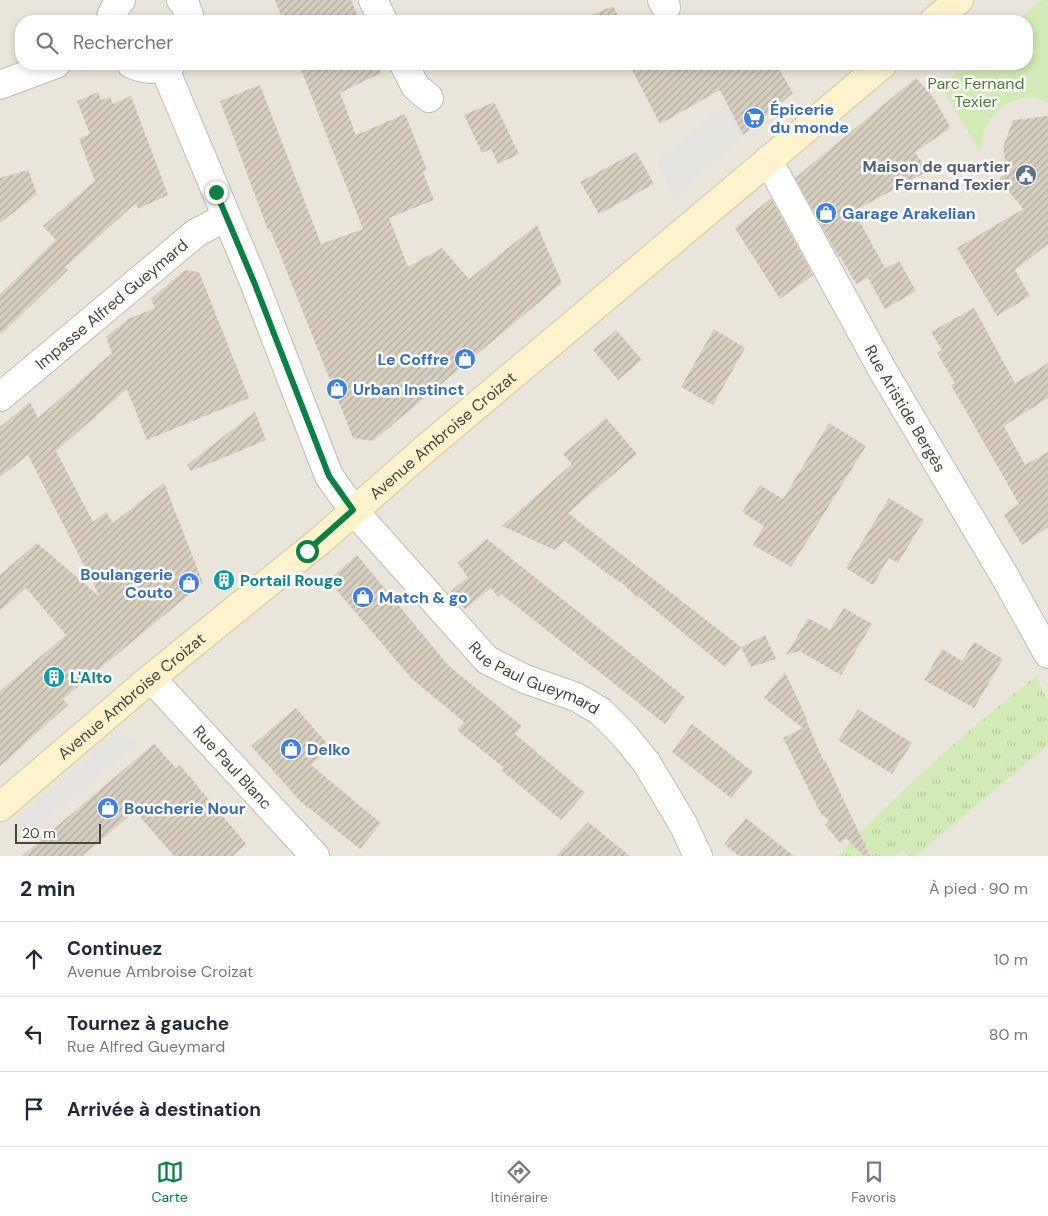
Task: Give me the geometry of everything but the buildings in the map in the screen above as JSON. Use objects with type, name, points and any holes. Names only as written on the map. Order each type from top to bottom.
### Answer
[{"type":"street","points":[[112,15],[121,0]]},
{"type":"street","points":[[373,0],[380,15]]},
{"type":"street","points":[[941,15],[959,0]]},
{"type":"street","points":[[0,85],[40,70]]},
{"type":"street","name":"Rue Paul Gueymard","points":[[170,70],[329,476],[353,510],[487,660],[526,679],[576,697],[600,711],[624,735],[646,762],[683,824],[698,856]]},
{"type":"street","points":[[407,70],[415,86],[429,98]]},
{"type":"street","name":"Avenue Ambroise Croizat","points":[[0,807],[152,678],[321,540],[353,510],[876,70]]},
{"type":"street","name":"Rue Aristide Bergès","points":[[768,160],[888,380],[1004,575],[1048,654]]},
{"type":"street","name":"Impasse Alfred Gueymard","points":[[0,397],[196,233],[226,217]]},
{"type":"street","name":"Rue Paul Blanc","points":[[152,678],[315,856]]},
{"type":"shaded area","name":"Portail Rouge","points":[[0,0],[1048,0],[1048,856],[0,856]]},
{"type":"shaded area","points":[[727,104],[743,135],[674,198],[656,162]]},
{"type":"shaded area","points":[[117,734],[138,742],[32,831],[11,823]]},
{"type":"green space","name":"Parc Fernand Texier","points":[[1042,0],[1048,0],[1048,103],[1037,98],[1025,98],[1008,103],[1000,108],[985,129],[982,147],[979,150],[940,86],[959,70],[1033,70],[1033,15],[1023,15]]},
{"type":"green space","points":[[1036,676],[1048,702],[1048,745],[916,856],[909,856],[903,850],[895,856],[837,856],[934,763],[984,718]]},
{"type":"place","name":"Épicerie du monde","points":[[754,118]]},
{"type":"place","name":"Maison de quartier Fernand Texier","points":[[1026,175]]},
{"type":"place","name":"Garage Arakelian","points":[[826,213]]},
{"type":"place","name":"Le Coffre","points":[[465,359]]},
{"type":"place","name":"Urban Instinct","points":[[337,389]]},
{"type":"place","name":"Portail Rouge","points":[[224,580]]},
{"type":"place","name":"Boulangerie Couto","points":[[189,583]]},
{"type":"place","name":"Match & go","points":[[363,597]]},
{"type":"place","name":"L'Alto","points":[[54,677]]},
{"type":"place","name":"Delko","points":[[291,749]]},
{"type":"place","name":"Boucherie Nour","points":[[108,808]]},
{"type":"route","points":[[216,192],[254,282],[329,476],[353,510],[307,551]]}]
